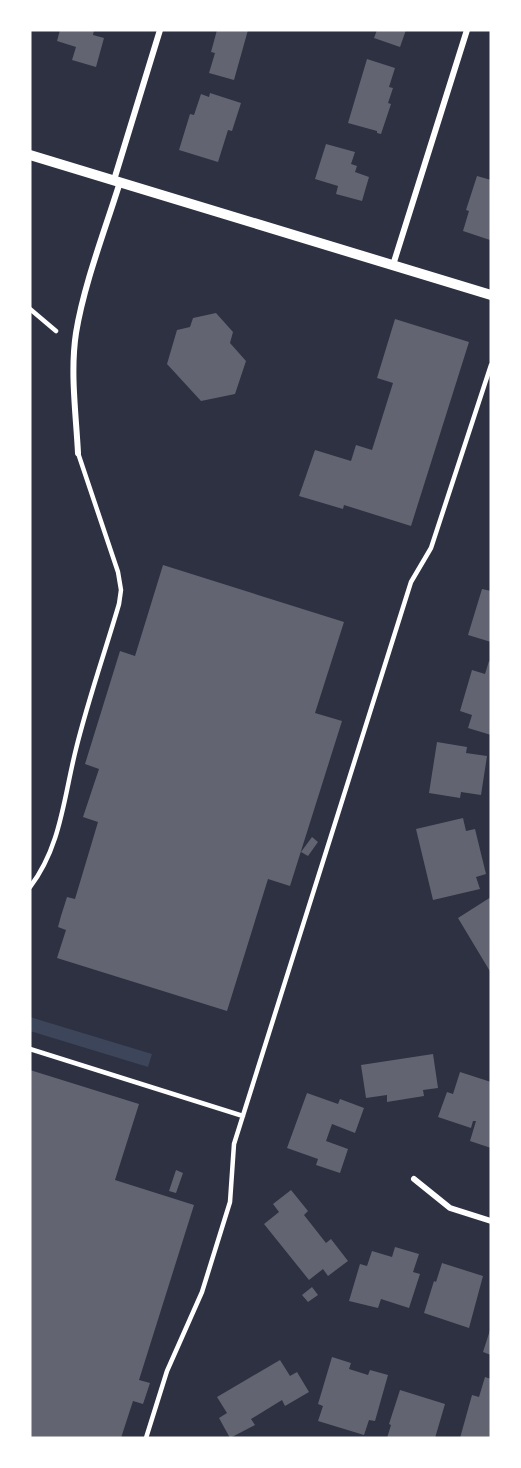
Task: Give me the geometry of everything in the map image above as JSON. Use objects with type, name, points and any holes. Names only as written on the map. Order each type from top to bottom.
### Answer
[{"type":"street","points":[[78,453],[74,357],[76,333],[160,30]]},
{"type":"street","points":[[393,265],[467,30]]},
{"type":"street","points":[[30,155],[491,295]]},
{"type":"street","points":[[414,1179],[450,1208],[491,1221]]},
{"type":"lane","points":[[30,309],[56,331]]},
{"type":"lane","points":[[146,1438],[167,1371],[202,1292],[230,1202],[234,1144],[411,582],[431,548],[491,365]]},
{"type":"lane","points":[[30,886],[48,858],[56,836],[76,749],[114,623],[121,590],[118,572],[78,453]]},
{"type":"lane","points":[[30,1049],[243,1116]]},
{"type":"shaded area","points":[[30,1017],[152,1054],[148,1067],[30,1031]]},
{"type":"building","points":[[60,30],[94,30],[93,35],[104,38],[96,67],[72,60],[76,47],[57,41]]},
{"type":"building","points":[[217,30],[248,30],[234,80],[209,73],[215,53],[211,52]]},
{"type":"building","points":[[377,30],[406,30],[400,47],[374,38]]},
{"type":"building","points":[[367,59],[395,68],[389,87],[393,88],[388,103],[391,104],[381,134],[348,123]]},
{"type":"building","points":[[210,93],[241,103],[232,131],[228,130],[218,162],[179,150],[190,114],[194,115],[201,94],[209,97]]},
{"type":"building","points":[[326,144],[355,152],[351,164],[357,166],[355,172],[369,177],[362,201],[336,194],[338,186],[315,179]]},
{"type":"building","points":[[477,176],[491,180],[490,240],[463,231],[469,211],[466,210]]},
{"type":"building","points":[[216,313],[233,332],[230,343],[246,361],[235,394],[201,401],[167,364],[177,330],[190,327],[193,318]]},
{"type":"building","points":[[395,319],[469,342],[411,526],[344,505],[343,509],[299,496],[315,450],[351,461],[356,445],[372,450],[393,383],[377,378]]},
{"type":"building","points":[[163,565],[344,622],[315,713],[342,721],[290,886],[268,879],[227,1011],[57,958],[66,930],[58,927],[61,916],[67,897],[75,899],[98,822],[83,817],[99,769],[85,764],[120,651],[135,656]]},
{"type":"building","points":[[482,589],[491,591],[491,642],[468,635]]},
{"type":"building","points":[[489,661],[491,662],[491,735],[468,728],[472,715],[460,711],[472,670],[485,674]]},
{"type":"building","points":[[437,742],[467,747],[466,753],[487,756],[481,795],[461,792],[460,798],[429,793]]},
{"type":"building","points":[[463,818],[466,831],[475,829],[486,874],[476,877],[480,889],[433,900],[416,829]]},
{"type":"building","points":[[312,837],[318,842],[308,856],[301,852]]},
{"type":"building","points":[[491,897],[491,973],[458,918]]},
{"type":"building","points":[[433,1054],[438,1088],[423,1090],[424,1096],[387,1102],[387,1095],[366,1098],[361,1065]]},
{"type":"building","points":[[30,1070],[139,1104],[115,1180],[194,1205],[139,1380],[150,1383],[143,1404],[133,1401],[121,1438],[30,1438]]},
{"type":"building","points":[[460,1072],[491,1082],[491,1148],[470,1141],[476,1121],[473,1121],[471,1128],[438,1117],[447,1092],[453,1094]]},
{"type":"building","points":[[307,1093],[338,1104],[340,1099],[364,1108],[355,1133],[332,1124],[326,1141],[348,1149],[340,1173],[316,1165],[318,1159],[287,1148]]},
{"type":"building","points":[[176,1170],[183,1173],[176,1193],[169,1191]]},
{"type":"building","points":[[291,1190],[308,1211],[304,1215],[326,1243],[331,1239],[348,1261],[328,1276],[323,1269],[309,1280],[264,1224],[279,1212],[273,1204]]},
{"type":"building","points":[[395,1247],[419,1254],[413,1272],[420,1274],[409,1308],[381,1299],[378,1308],[349,1301],[360,1264],[367,1266],[372,1251],[392,1257]]},
{"type":"building","points":[[442,1263],[483,1276],[469,1328],[424,1313]]},
{"type":"building","points":[[312,1287],[318,1295],[308,1302],[302,1295]]},
{"type":"building","points":[[491,1327],[491,1355],[483,1352]]},
{"type":"building","points":[[332,1357],[351,1363],[349,1369],[368,1375],[370,1370],[388,1375],[375,1421],[369,1420],[364,1435],[318,1421],[323,1406],[318,1404]]},
{"type":"building","points":[[280,1360],[290,1376],[297,1372],[309,1392],[285,1406],[282,1400],[251,1419],[255,1425],[230,1438],[219,1418],[227,1413],[217,1397]]},
{"type":"building","points":[[485,1377],[491,1379],[491,1438],[460,1438],[472,1395],[479,1397]]},
{"type":"building","points":[[400,1390],[445,1404],[435,1438],[387,1438]]}]
